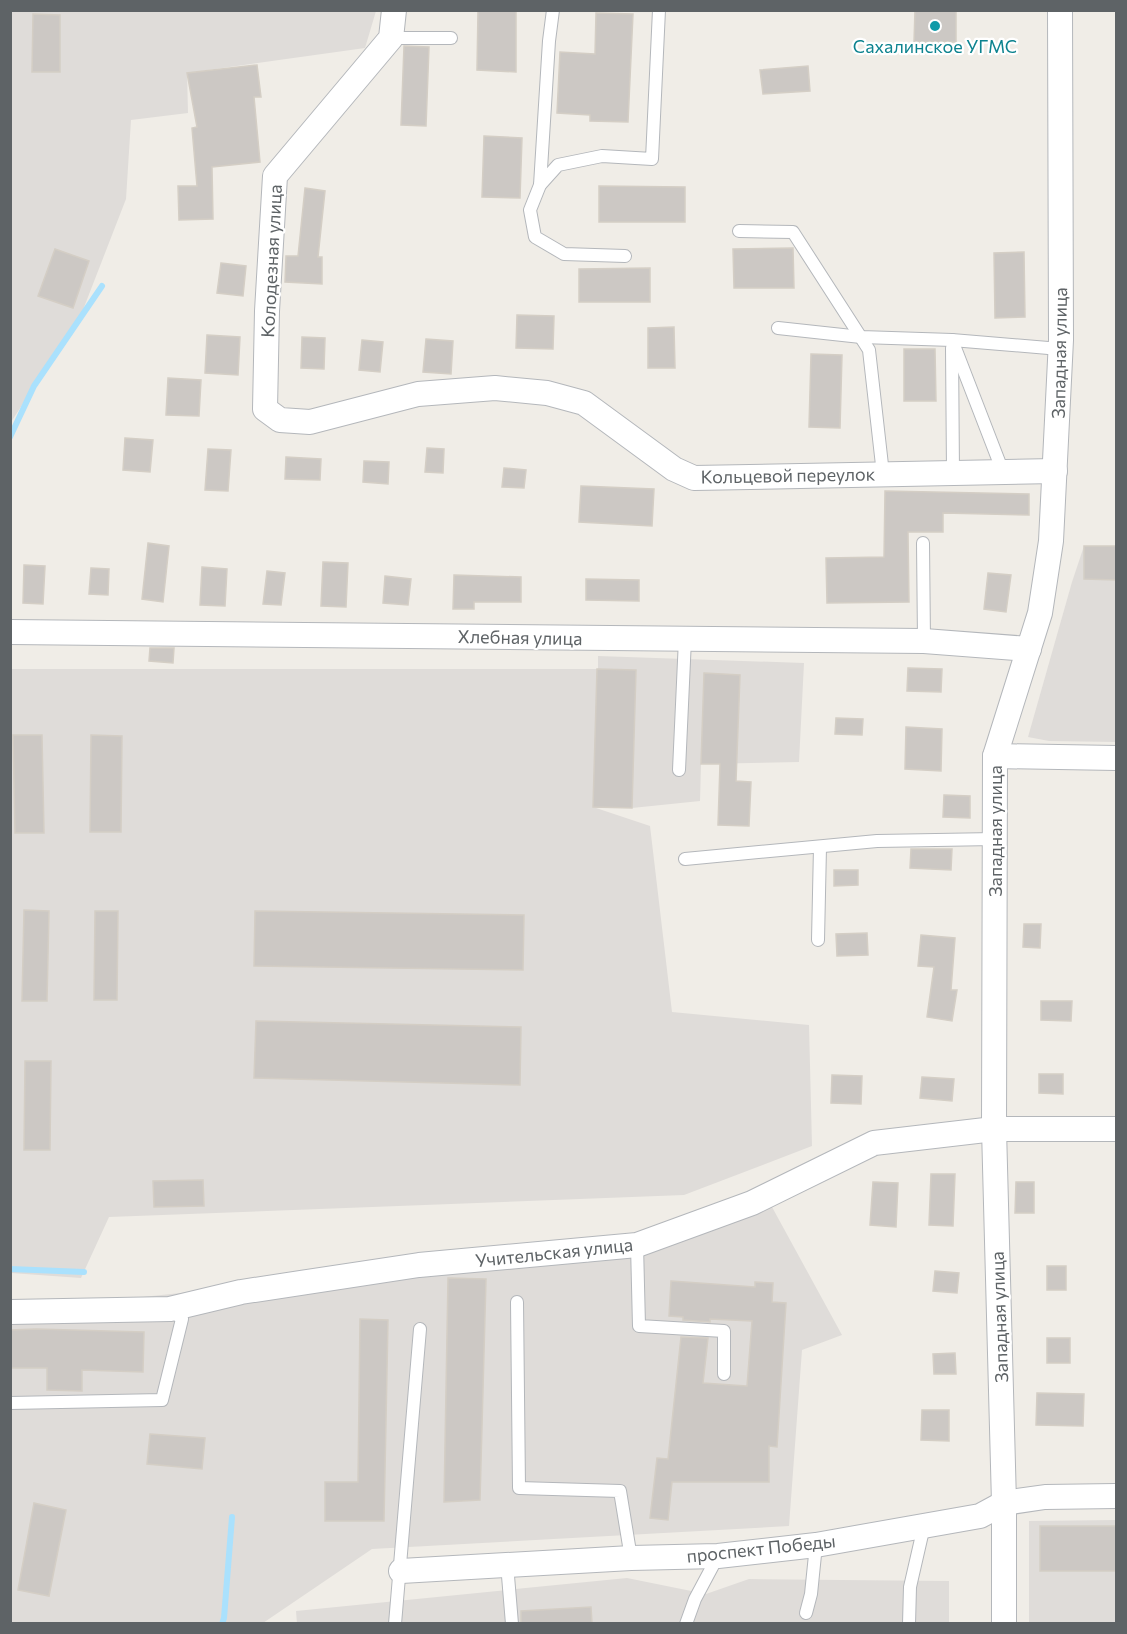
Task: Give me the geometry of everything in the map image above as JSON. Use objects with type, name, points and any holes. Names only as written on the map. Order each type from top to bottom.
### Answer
[{"type":"street","points":[[391,38],[394,10]]},
{"type":"street","name":"Западная улица","points":[[1004,1623],[1004,1503],[994,1129],[995,756],[1040,613],[1051,541],[1060,349],[1060,10]]},
{"type":"street","name":"Колодезная улица","points":[[265,409],[267,311],[275,176],[391,38]]},
{"type":"street","name":"Кольцевой переулок","points":[[265,409],[280,420],[310,422],[418,394],[495,388],[547,393],[584,403],[674,469],[694,478],[1055,471]]},
{"type":"street","name":"Хлебная улица","points":[[10,632],[924,641],[1029,649]]},
{"type":"street","points":[[995,756],[1116,758]]},
{"type":"street","name":"Учительская улица","points":[[10,1312],[170,1309],[241,1293],[419,1265],[637,1245],[752,1203],[874,1143],[994,1129],[1116,1129]]},
{"type":"street","name":"проспект Победы","points":[[401,1571],[631,1558],[718,1556],[816,1545],[980,1516],[1004,1503],[1045,1497],[1116,1497]]},
{"type":"lane","points":[[553,10],[540,185],[530,210],[535,237],[564,254],[624,256]]},
{"type":"lane","points":[[540,185],[558,165],[602,156],[652,159],[659,10]]},
{"type":"lane","points":[[391,38],[450,38]]},
{"type":"lane","points":[[739,231],[793,232],[869,350],[883,474]]},
{"type":"lane","points":[[778,328],[861,337],[952,340],[1060,349]]},
{"type":"lane","points":[[952,340],[1003,472]]},
{"type":"lane","points":[[952,340],[953,473]]},
{"type":"lane","points":[[923,543],[924,641]]},
{"type":"lane","points":[[679,770],[685,639]]},
{"type":"lane","points":[[685,859],[876,841],[995,839]]},
{"type":"lane","points":[[818,940],[819,847]]},
{"type":"lane","points":[[637,1245],[639,1326],[724,1332],[724,1374]]},
{"type":"lane","points":[[517,1302],[519,1488],[620,1491],[631,1558]]},
{"type":"lane","points":[[10,1403],[162,1400],[182,1319],[170,1309]]},
{"type":"lane","points":[[395,1623],[420,1329]]},
{"type":"lane","points":[[909,1623],[910,1587],[924,1526]]},
{"type":"lane","points":[[806,1613],[811,1594],[816,1545]]},
{"type":"lane","points":[[686,1623],[695,1599],[718,1556]]},
{"type":"lane","points":[[507,1564],[512,1623]]},
{"type":"shaded area","points":[[11,11],[376,11],[365,48],[187,73],[188,113],[131,120],[126,199],[81,315],[11,422]]},
{"type":"shaded area","points":[[1084,546],[1116,546],[1116,742],[1049,741],[1028,737],[1072,582]]},
{"type":"shaded area","points":[[598,656],[804,663],[799,762],[701,764],[700,801],[632,808],[596,808],[650,826],[672,1012],[809,1025],[812,1146],[684,1195],[109,1217],[81,1278],[11,1273],[10,669],[598,669]]},
{"type":"shaded area","points":[[772,1207],[842,1335],[802,1350],[789,1526],[372,1549],[263,1623],[11,1624],[10,1311],[437,1266],[624,1258]]},
{"type":"shaded area","points":[[1116,1520],[1116,1623],[1029,1624],[1029,1521]]},
{"type":"shaded area","points":[[627,1578],[706,1594],[749,1579],[949,1581],[949,1624],[297,1624],[296,1611]]},
{"type":"building","points":[[478,10],[516,10],[516,72],[477,70]]},
{"type":"building","name":"Сахалинское УГМС","points":[[915,10],[956,10],[956,42],[914,42]]},
{"type":"building","points":[[596,13],[633,14],[628,122],[590,121],[590,115],[557,113],[560,52],[595,54]]},
{"type":"building","points":[[33,14],[60,15],[60,72],[32,72]]},
{"type":"building","points":[[404,46],[429,47],[426,126],[401,125]]},
{"type":"building","points":[[257,65],[261,97],[254,97],[260,162],[212,167],[213,219],[179,220],[178,186],[197,186],[192,128],[197,127],[187,73]]},
{"type":"building","points":[[808,66],[810,91],[763,94],[760,70]]},
{"type":"building","points":[[484,136],[522,138],[520,198],[482,197]]},
{"type":"building","points":[[599,186],[685,187],[685,222],[599,222]]},
{"type":"building","points":[[305,188],[325,191],[318,257],[322,257],[322,284],[285,282],[286,256],[298,256]]},
{"type":"building","points":[[793,248],[794,288],[734,288],[733,249]]},
{"type":"building","points":[[55,249],[89,261],[73,308],[38,296]]},
{"type":"building","points":[[1024,252],[1025,317],[995,318],[994,253]]},
{"type":"building","points":[[221,263],[246,266],[243,296],[217,293]]},
{"type":"building","points":[[650,268],[650,302],[579,302],[579,269]]},
{"type":"building","points":[[517,315],[554,316],[553,349],[516,348]]},
{"type":"building","points":[[674,327],[675,368],[648,368],[648,328]]},
{"type":"building","points":[[207,335],[240,337],[238,375],[205,373]]},
{"type":"building","points":[[302,337],[325,338],[324,369],[301,368]]},
{"type":"building","points":[[426,339],[453,341],[451,374],[423,372]]},
{"type":"building","points":[[362,340],[383,342],[380,372],[359,370]]},
{"type":"building","points":[[904,349],[935,349],[936,401],[904,401]]},
{"type":"building","points":[[811,354],[842,355],[840,428],[809,427]]},
{"type":"building","points":[[168,378],[201,380],[199,416],[166,415]]},
{"type":"building","points":[[125,438],[153,440],[150,472],[123,470]]},
{"type":"building","points":[[427,448],[444,449],[443,473],[425,472]]},
{"type":"building","points":[[208,449],[231,450],[228,491],[205,490]]},
{"type":"building","points":[[286,457],[321,459],[320,480],[285,479]]},
{"type":"building","points":[[364,461],[389,462],[388,484],[363,482]]},
{"type":"building","points":[[504,468],[526,470],[524,488],[502,487]]},
{"type":"building","points":[[581,486],[654,489],[652,526],[579,522]]},
{"type":"building","points":[[885,491],[1029,494],[1029,515],[943,513],[943,532],[908,532],[909,602],[827,603],[826,558],[884,557]]},
{"type":"building","points":[[148,543],[169,546],[163,602],[142,599]]},
{"type":"building","points":[[1084,546],[1116,546],[1116,580],[1084,579]]},
{"type":"building","points":[[323,562],[348,563],[346,607],[321,606]]},
{"type":"building","points":[[24,565],[45,566],[43,604],[23,603]]},
{"type":"building","points":[[202,567],[227,569],[225,606],[200,605]]},
{"type":"building","points":[[91,568],[109,569],[108,595],[89,594]]},
{"type":"building","points":[[267,571],[285,573],[281,605],[263,604]]},
{"type":"building","points":[[988,573],[1011,575],[1006,612],[984,609]]},
{"type":"building","points":[[454,575],[521,577],[521,602],[474,602],[474,609],[453,609]]},
{"type":"building","points":[[385,576],[411,579],[408,605],[383,603]]},
{"type":"building","points":[[586,579],[639,580],[639,601],[586,600]]},
{"type":"building","points":[[150,648],[174,648],[173,663],[149,661]]},
{"type":"building","points":[[908,668],[942,669],[941,692],[907,691]]},
{"type":"building","points":[[597,669],[636,670],[632,808],[593,807]]},
{"type":"building","points":[[704,673],[740,675],[736,781],[751,782],[749,826],[718,825],[720,764],[701,764]]},
{"type":"building","points":[[836,718],[863,719],[862,735],[835,734]]},
{"type":"building","points":[[906,727],[942,729],[941,771],[905,769]]},
{"type":"building","points":[[13,735],[42,735],[44,833],[15,833]]},
{"type":"building","points":[[91,735],[122,736],[121,832],[90,832]]},
{"type":"building","points":[[944,795],[970,796],[970,818],[943,817]]},
{"type":"building","points":[[911,849],[952,849],[951,870],[910,868]]},
{"type":"building","points":[[834,870],[858,870],[858,885],[834,886]]},
{"type":"building","points":[[24,910],[49,911],[47,1001],[22,1001]]},
{"type":"building","points":[[95,911],[118,911],[117,1000],[94,1000]]},
{"type":"building","points":[[255,911],[524,915],[523,970],[254,966]]},
{"type":"building","points":[[1024,924],[1041,924],[1040,948],[1023,947]]},
{"type":"building","points":[[867,933],[868,955],[837,956],[836,934]]},
{"type":"building","points":[[921,935],[955,938],[951,990],[957,990],[952,1021],[927,1017],[934,967],[918,966]]},
{"type":"building","points":[[1041,1001],[1072,1001],[1071,1021],[1041,1020]]},
{"type":"building","points":[[256,1021],[521,1027],[520,1085],[254,1078]]},
{"type":"building","points":[[25,1061],[51,1061],[50,1150],[24,1150]]},
{"type":"building","points":[[1039,1074],[1063,1074],[1063,1094],[1039,1093]]},
{"type":"building","points":[[832,1075],[862,1076],[861,1104],[831,1103]]},
{"type":"building","points":[[922,1077],[954,1079],[952,1101],[920,1098]]},
{"type":"building","points":[[931,1174],[955,1174],[953,1226],[929,1225]]},
{"type":"building","points":[[203,1180],[204,1206],[154,1207],[153,1181]]},
{"type":"building","points":[[873,1182],[898,1183],[896,1227],[870,1225]]},
{"type":"building","points":[[1016,1182],[1034,1182],[1034,1213],[1015,1213]]},
{"type":"building","points":[[1047,1266],[1066,1266],[1066,1290],[1047,1290]]},
{"type":"building","points":[[935,1271],[959,1273],[957,1293],[933,1291]]},
{"type":"building","points":[[448,1278],[486,1279],[480,1500],[444,1502]]},
{"type":"building","points":[[671,1281],[755,1287],[755,1282],[773,1283],[772,1302],[786,1303],[777,1447],[769,1446],[769,1482],[672,1482],[668,1520],[650,1518],[657,1458],[668,1459],[681,1337],[708,1338],[703,1383],[747,1386],[752,1321],[710,1319],[710,1322],[683,1320],[683,1317],[669,1316]]},
{"type":"building","points":[[360,1319],[388,1320],[384,1521],[325,1521],[325,1482],[358,1482]]},
{"type":"building","points":[[10,1330],[144,1332],[143,1372],[82,1370],[82,1391],[47,1390],[47,1368],[10,1368]]},
{"type":"building","points":[[1047,1338],[1070,1338],[1070,1363],[1047,1363]]},
{"type":"building","points":[[955,1353],[956,1374],[934,1374],[933,1354]]},
{"type":"building","points":[[1037,1393],[1084,1394],[1083,1426],[1036,1425]]},
{"type":"building","points":[[922,1410],[949,1410],[949,1441],[921,1440]]},
{"type":"building","points":[[150,1434],[205,1438],[202,1469],[147,1464]]},
{"type":"building","points":[[34,1503],[66,1510],[49,1596],[18,1590]]},
{"type":"building","points":[[1040,1526],[1116,1526],[1116,1571],[1040,1571]]},
{"type":"building","points":[[591,1607],[592,1623],[521,1623],[521,1611]]},
{"type":"waterway","points":[[10,437],[34,386],[102,286]]},
{"type":"waterway","points":[[10,1269],[84,1272]]},
{"type":"waterway","points":[[222,1624],[232,1517]]},
{"type":"place","name":"Сахалинское УГМС","points":[[935,26]]}]
